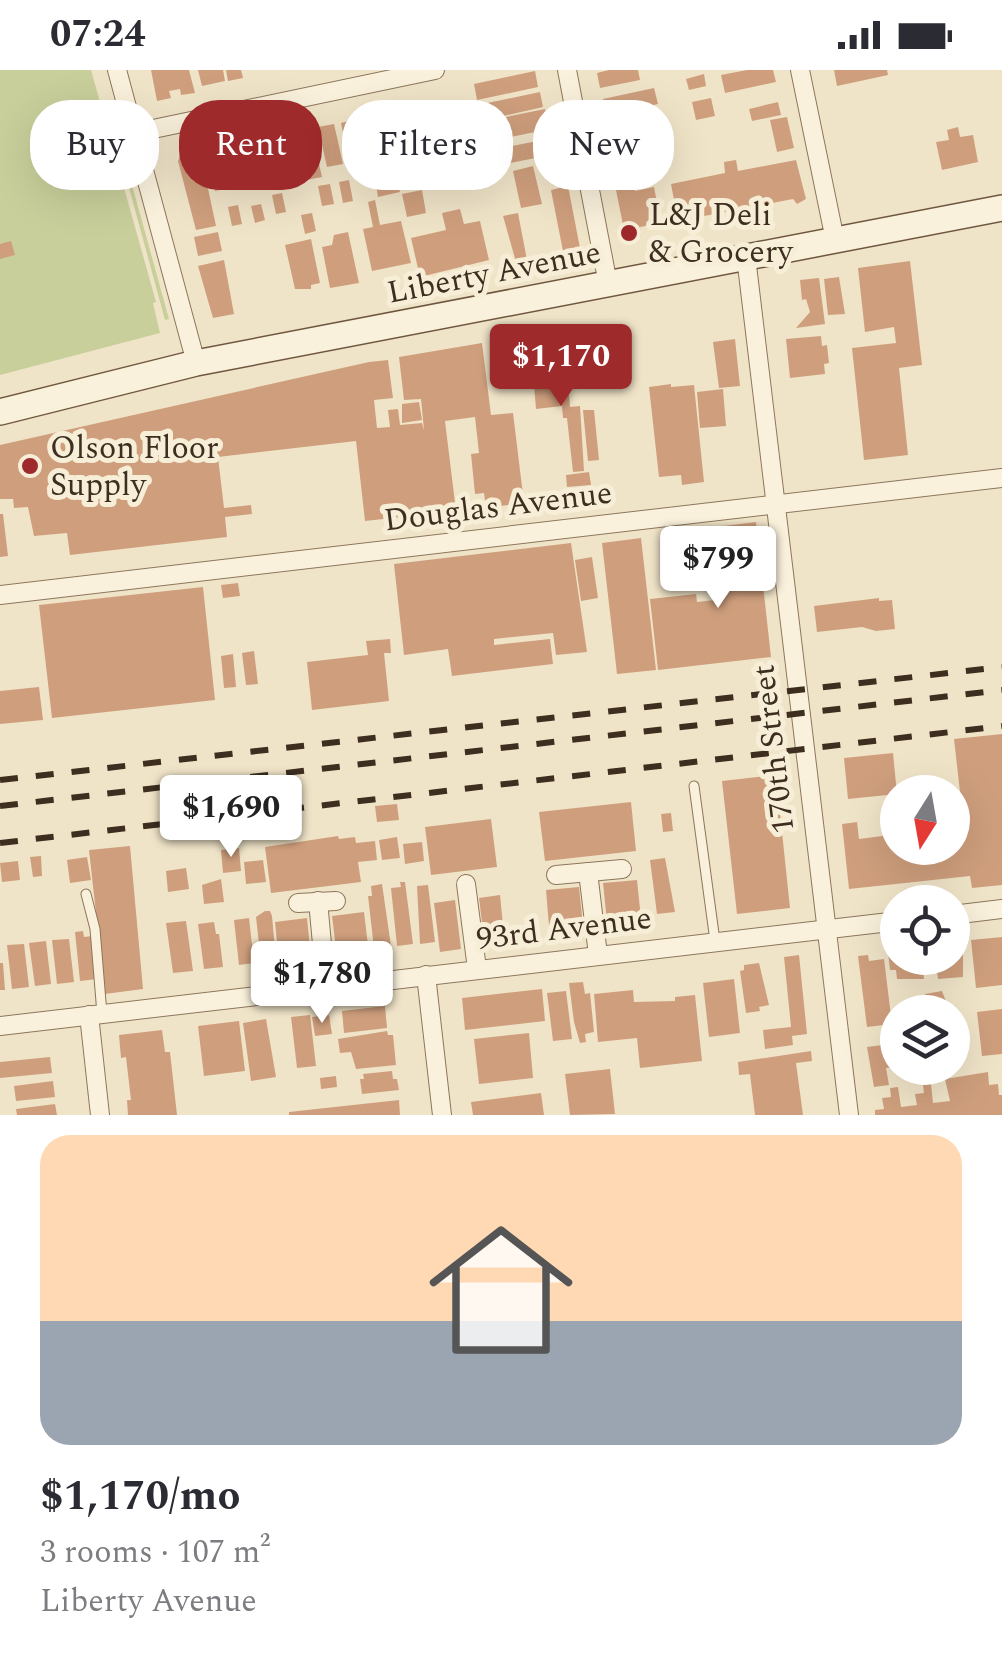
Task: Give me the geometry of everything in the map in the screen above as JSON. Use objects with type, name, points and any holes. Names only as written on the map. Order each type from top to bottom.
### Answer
[{"type":"main road","name":"Liberty Avenue","points":[[0,412],[196,363],[1002,208]]},
{"type":"street","points":[[118,70],[126,100]]},
{"type":"street","points":[[159,129],[435,70]]},
{"type":"street","points":[[566,70],[608,284]]},
{"type":"street","points":[[800,70],[835,240]]},
{"type":"street","points":[[149,190],[196,363]]},
{"type":"street","name":"170th Street","points":[[746,258],[849,1115]]},
{"type":"street","name":"Douglas Avenue","points":[[0,595],[1002,478]]},
{"type":"street","points":[[556,875],[622,870]]},
{"type":"street","points":[[588,872],[598,955]]},
{"type":"street","points":[[466,884],[478,969]]},
{"type":"street","points":[[298,903],[327,901],[326,987]]},
{"type":"street","points":[[970,913],[1002,909]]},
{"type":"street","name":"93rd Avenue","points":[[0,1026],[880,923]]},
{"type":"street","points":[[426,975],[442,1115]]},
{"type":"street","points":[[96,1014],[100,1115]]},
{"type":"lane","points":[[694,786],[715,942]]},
{"type":"lane","points":[[86,894],[95,930],[96,1014]]},
{"type":"green space","points":[[0,70],[91,70],[99,100],[30,100],[30,190],[125,190],[156,302],[153,303],[160,333],[0,375]]},
{"type":"green space","points":[[130,190],[133,190],[169,319],[165,320]]},
{"type":"building","points":[[151,70],[189,70],[195,93],[181,95],[180,89],[169,91],[171,98],[157,100]]},
{"type":"building","points":[[198,70],[223,70],[225,81],[202,86]]},
{"type":"building","points":[[226,70],[241,70],[243,78],[228,81]]},
{"type":"building","points":[[638,70],[640,80],[600,88],[597,73]]},
{"type":"building","points":[[773,70],[776,82],[725,93],[721,75]]},
{"type":"building","points":[[834,70],[887,70],[888,75],[837,86]]},
{"type":"building","points":[[535,71],[538,87],[477,100],[474,84]]},
{"type":"building","points":[[704,74],[706,86],[689,90],[686,79]]},
{"type":"building","points":[[654,88],[657,100],[603,100]]},
{"type":"building","points":[[540,92],[542,100],[533,100],[533,109],[513,114],[513,100],[502,100]]},
{"type":"building","points":[[711,98],[715,116],[696,120],[692,102]]},
{"type":"building","points":[[778,102],[781,115],[752,121],[749,109]]},
{"type":"building","points":[[533,111],[533,132],[513,137],[513,116]]},
{"type":"building","points":[[787,117],[794,148],[777,152],[770,120]]},
{"type":"building","points":[[334,124],[342,164],[327,167],[322,126]]},
{"type":"building","points":[[958,127],[960,137],[973,135],[978,162],[942,170],[936,142],[949,140],[947,130]]},
{"type":"building","points":[[533,142],[533,159],[513,162],[513,146]]},
{"type":"building","points":[[736,160],[738,171],[796,160],[806,199],[797,204],[793,199],[678,221],[674,183],[725,173],[724,162]]},
{"type":"building","points":[[533,166],[533,190],[539,190],[542,204],[521,208],[513,171]]},
{"type":"building","points":[[342,181],[342,190],[351,190],[353,201],[343,203],[339,182]]},
{"type":"building","points":[[330,184],[334,204],[322,206],[319,190]]},
{"type":"building","points":[[186,190],[208,190],[216,226],[196,230]]},
{"type":"building","points":[[377,190],[400,190],[400,192],[378,197]]},
{"type":"building","points":[[422,190],[426,213],[407,217],[402,194]]},
{"type":"building","points":[[551,190],[569,190],[580,248],[563,251]]},
{"type":"building","points":[[616,190],[655,190],[661,223],[640,227],[641,236],[626,240]]},
{"type":"building","points":[[282,193],[286,212],[276,214],[272,195]]},
{"type":"building","points":[[375,200],[380,225],[401,221],[411,263],[372,271],[363,229],[373,227],[368,202]]},
{"type":"building","points":[[261,204],[265,220],[255,223],[251,206]]},
{"type":"building","points":[[238,205],[242,224],[232,226],[228,207]]},
{"type":"building","points":[[460,209],[464,224],[480,221],[489,260],[420,277],[411,238],[446,230],[442,213]]},
{"type":"building","points":[[312,213],[316,231],[305,234],[301,215]]},
{"type":"building","points":[[518,213],[527,260],[516,262],[503,216]]},
{"type":"building","points":[[218,232],[222,251],[198,256],[194,237]]},
{"type":"building","points":[[348,232],[359,283],[330,288],[322,247],[332,245],[334,235]]},
{"type":"building","points":[[311,239],[320,283],[311,285],[311,289],[295,289],[285,245]]},
{"type":"building","points":[[11,241],[15,255],[0,259],[0,244]]},
{"type":"building","points":[[224,260],[234,314],[213,318],[198,266]]},
{"type":"building","points":[[910,261],[922,365],[899,368],[908,455],[864,460],[852,348],[896,343],[894,327],[865,332],[858,268]]},
{"type":"building","points":[[839,277],[845,314],[828,315],[824,279]]},
{"type":"building","points":[[819,278],[825,324],[796,328],[810,312],[806,299],[802,300],[800,280]]},
{"type":"building","points":[[821,336],[822,346],[827,345],[829,363],[824,364],[825,374],[790,378],[786,339]]},
{"type":"building","points":[[735,339],[740,386],[719,388],[713,342]]},
{"type":"building","points":[[482,343],[491,415],[513,413],[524,503],[486,508],[484,493],[475,494],[471,454],[479,453],[475,417],[445,421],[456,511],[365,521],[356,441],[218,457],[224,508],[251,505],[252,514],[225,517],[227,537],[70,555],[67,533],[34,536],[28,507],[14,508],[13,499],[0,499],[0,445],[369,362],[388,360],[393,398],[374,400],[377,428],[390,427],[388,410],[398,409],[400,425],[422,423],[424,430],[421,399],[404,400],[399,357]]},
{"type":"building","points":[[596,357],[599,380],[579,383],[575,360]]},
{"type":"building","points":[[567,370],[570,407],[580,406],[584,471],[573,472],[562,406],[536,409],[533,373]]},
{"type":"building","points":[[694,385],[704,482],[682,485],[681,475],[659,477],[649,387]]},
{"type":"building","points":[[723,389],[726,426],[700,428],[697,392]]},
{"type":"building","points":[[419,402],[422,420],[402,423],[402,404]]},
{"type":"building","points":[[583,410],[594,410],[599,460],[588,461]]},
{"type":"building","points":[[589,472],[591,485],[567,487],[566,475]]},
{"type":"building","points":[[0,514],[8,556],[0,557]]},
{"type":"building","points":[[756,522],[771,657],[658,670],[650,599],[696,594],[697,602],[724,599],[716,527]]},
{"type":"building","points":[[641,538],[656,670],[617,674],[602,543]]},
{"type":"building","points":[[571,543],[587,652],[556,655],[553,633],[494,639],[494,645],[550,639],[553,664],[452,676],[448,649],[404,655],[394,564]]},
{"type":"building","points":[[592,557],[598,598],[581,601],[575,560]]},
{"type":"building","points":[[238,583],[240,596],[223,598],[221,585]]},
{"type":"building","points":[[203,587],[215,700],[52,718],[39,605]]},
{"type":"building","points":[[892,600],[895,629],[876,631],[862,627],[817,632],[814,606]]},
{"type":"building","points":[[390,639],[391,653],[384,653],[389,701],[312,710],[307,662],[368,655],[366,641]]},
{"type":"building","points":[[254,651],[258,684],[246,685],[242,653]]},
{"type":"building","points":[[233,654],[236,687],[224,688],[221,656]]},
{"type":"building","points":[[39,687],[43,720],[0,724],[0,691]]},
{"type":"building","points":[[1002,734],[1002,885],[972,888],[970,876],[849,889],[842,824],[857,822],[859,839],[880,836],[880,865],[970,865],[970,775],[958,775],[954,739]]},
{"type":"building","points":[[893,753],[895,775],[880,775],[880,796],[848,799],[844,758]]},
{"type":"building","points":[[776,775],[790,908],[737,914],[722,781]]},
{"type":"building","points":[[631,802],[636,851],[545,861],[539,812]]},
{"type":"building","points":[[397,804],[399,820],[377,822],[375,806]]},
{"type":"building","points":[[671,813],[673,831],[663,832],[661,814]]},
{"type":"building","points":[[491,819],[497,867],[431,875],[425,827]]},
{"type":"building","points":[[355,837],[356,843],[375,841],[377,860],[358,862],[361,882],[271,893],[265,847]]},
{"type":"building","points":[[397,837],[400,858],[382,860],[379,840]]},
{"type":"building","points":[[422,842],[424,861],[405,864],[403,844]]},
{"type":"building","points":[[130,846],[143,989],[105,994],[89,850]]},
{"type":"building","points":[[239,848],[241,871],[223,873],[221,850]]},
{"type":"building","points":[[41,856],[42,876],[33,877],[30,857]]},
{"type":"building","points":[[87,857],[91,880],[70,883],[67,860]]},
{"type":"building","points":[[665,858],[675,912],[657,914],[650,860]]},
{"type":"building","points":[[263,860],[266,882],[246,884],[244,862]]},
{"type":"building","points":[[18,861],[20,880],[2,882],[0,863]]},
{"type":"building","points":[[186,868],[189,889],[168,892],[166,871]]},
{"type":"building","points":[[221,879],[224,902],[204,904],[202,885]]},
{"type":"building","points":[[637,880],[642,928],[608,932],[603,883]]},
{"type":"building","points":[[400,882],[405,882],[413,944],[397,946],[391,888],[401,887]]},
{"type":"building","points":[[382,884],[391,946],[374,948],[368,896],[372,896],[371,886]]},
{"type":"building","points":[[428,885],[435,942],[420,944],[417,886]]},
{"type":"building","points":[[579,887],[584,935],[550,938],[546,890]]},
{"type":"building","points":[[500,895],[505,945],[485,947],[479,898]]},
{"type":"building","points":[[455,900],[461,949],[440,952],[434,903]]},
{"type":"building","points":[[265,911],[272,916],[276,961],[261,962],[256,917]]},
{"type":"building","points":[[364,912],[370,962],[338,965],[332,916]]},
{"type":"building","points":[[249,918],[254,963],[239,965],[234,920]]},
{"type":"building","points":[[307,918],[312,968],[280,972],[275,922]]},
{"type":"building","points":[[186,921],[193,971],[173,973],[166,923]]},
{"type":"building","points":[[214,922],[223,967],[204,969],[198,924]]},
{"type":"building","points":[[83,931],[84,937],[92,936],[97,979],[80,981],[75,932]]},
{"type":"building","points":[[1002,937],[1002,985],[976,988],[971,940]]},
{"type":"building","points":[[69,939],[74,982],[57,984],[52,940]]},
{"type":"building","points":[[46,941],[51,984],[35,986],[29,943]]},
{"type":"building","points":[[24,944],[29,987],[12,989],[7,945]]},
{"type":"building","points":[[799,955],[807,1034],[792,1036],[793,1045],[765,1049],[763,1030],[791,1027],[784,957]]},
{"type":"building","points":[[868,955],[869,961],[880,960],[880,975],[886,975],[888,995],[880,995],[880,1025],[867,1027],[858,956]]},
{"type":"building","points":[[3,963],[5,990],[0,990]]},
{"type":"building","points":[[759,963],[769,1005],[746,1013],[740,971],[744,965]]},
{"type":"building","points":[[897,975],[924,975],[924,979],[897,979]]},
{"type":"building","points":[[937,975],[963,975],[963,977],[938,979]]},
{"type":"building","points":[[734,979],[740,1033],[709,1037],[703,983]]},
{"type":"building","points":[[583,982],[585,994],[590,993],[594,1032],[585,1034],[586,1042],[580,1043],[569,983]]},
{"type":"building","points":[[542,989],[545,1021],[465,1030],[462,998]]},
{"type":"building","points":[[633,990],[634,1002],[675,1001],[675,997],[695,995],[702,1061],[640,1068],[637,1038],[598,1042],[594,994]]},
{"type":"building","points":[[566,991],[572,1039],[553,1041],[547,993]]},
{"type":"building","points":[[385,1006],[387,1028],[344,1033],[342,1011]]},
{"type":"building","points":[[1002,1009],[1002,1054],[982,1056],[977,1012]]},
{"type":"building","points":[[310,1015],[316,1066],[297,1068],[291,1017]]},
{"type":"building","points":[[329,1015],[332,1034],[315,1036],[312,1017]]},
{"type":"building","points":[[266,1019],[276,1077],[251,1081],[243,1023]]},
{"type":"building","points":[[239,1021],[245,1071],[204,1076],[198,1026]]},
{"type":"building","points":[[162,1030],[165,1052],[170,1052],[177,1115],[128,1115],[127,1100],[131,1100],[119,1035]]},
{"type":"building","points":[[387,1031],[393,1035],[396,1065],[356,1069],[351,1052],[340,1053],[338,1039]]},
{"type":"building","points":[[529,1033],[533,1078],[479,1084],[474,1039]]},
{"type":"building","points":[[880,1045],[880,1085],[889,1085],[874,1087],[867,1047]]},
{"type":"building","points":[[811,1051],[812,1061],[796,1063],[803,1115],[755,1115],[750,1074],[739,1075],[738,1062]]},
{"type":"building","points":[[50,1057],[52,1073],[0,1078],[0,1062]]},
{"type":"building","points":[[610,1069],[615,1114],[570,1115],[565,1074]]},
{"type":"building","points":[[392,1071],[399,1090],[362,1094],[363,1074]]},
{"type":"building","points":[[988,1072],[989,1085],[998,1084],[1002,1115],[875,1115],[875,1110],[884,1109],[882,1098],[891,1097],[890,1088],[898,1087],[901,1107],[917,1105],[915,1094],[924,1093],[923,1085],[931,1085],[933,1103],[950,1101],[946,1085],[970,1085],[970,1075]]},
{"type":"building","points":[[336,1076],[337,1087],[321,1089],[320,1078]]},
{"type":"building","points":[[53,1081],[55,1097],[16,1101],[14,1086]]},
{"type":"building","points":[[541,1093],[544,1115],[473,1115],[471,1102]]},
{"type":"building","points":[[399,1100],[400,1115],[289,1115],[289,1112]]},
{"type":"building","points":[[55,1104],[57,1115],[17,1115],[16,1109]]},
{"type":"railway","points":[[0,780],[1002,667]]},
{"type":"railway","points":[[0,806],[1002,690]]},
{"type":"railway","points":[[0,843],[1002,726]]},
{"type":"place","name":"L&J Deli & Grocery","points":[[629,233]]},
{"type":"place","name":"Olson Floor Supply","points":[[30,466]]}]
